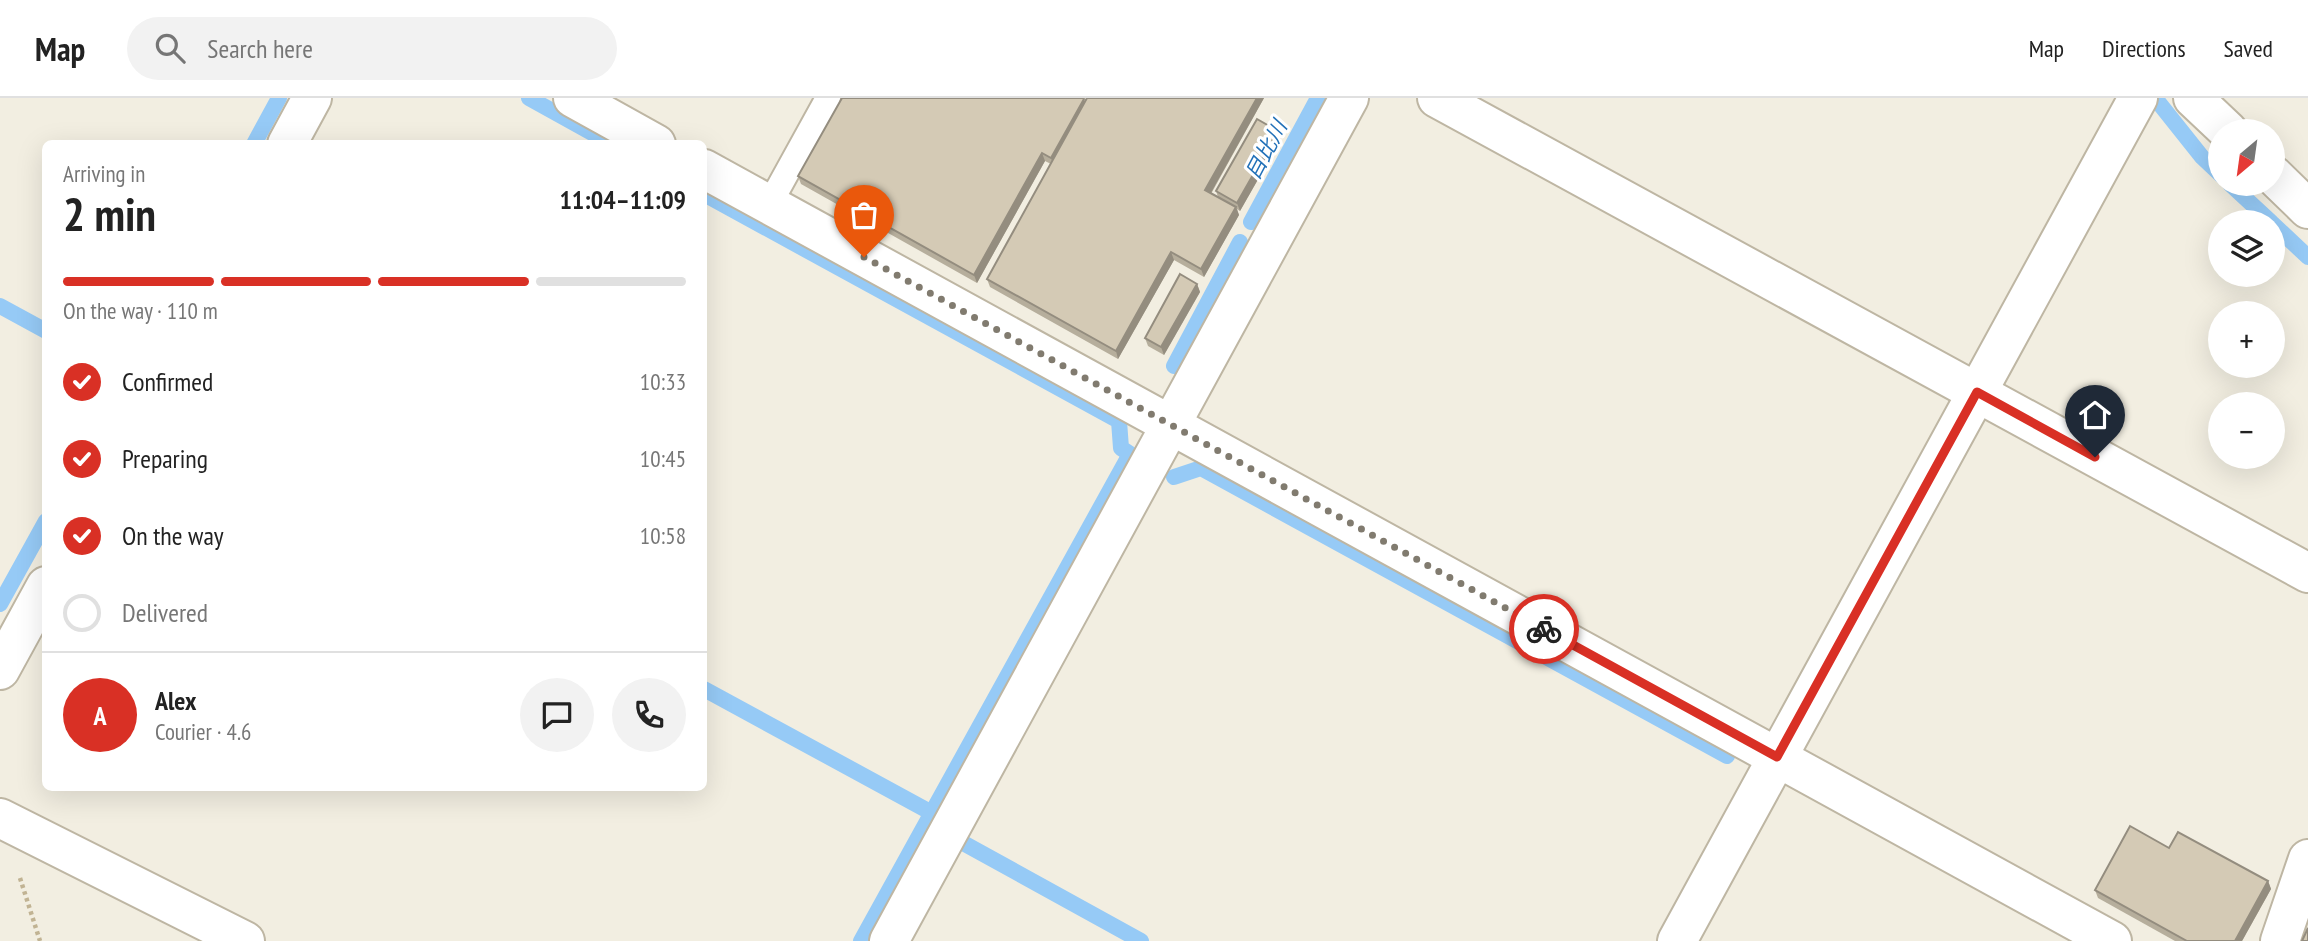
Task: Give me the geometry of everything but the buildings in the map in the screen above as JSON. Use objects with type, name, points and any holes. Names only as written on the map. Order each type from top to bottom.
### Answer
[{"type":"street","points":[[289,140],[312,98]]},
{"type":"street","points":[[573,98],[649,140]]},
{"type":"street","points":[[889,941],[1349,98]]},
{"type":"street","points":[[1437,98],[2308,573]]},
{"type":"street","points":[[1677,941],[2138,98]]},
{"type":"street","points":[[2193,98],[2215,119]]},
{"type":"street","points":[[707,171],[2112,941]]},
{"type":"street","points":[[2286,188],[2308,209]]},
{"type":"street","points":[[0,670],[42,593]]},
{"type":"street","points":[[0,818],[245,941]]},
{"type":"street","points":[[2280,941],[2308,859]]},
{"type":"lane","points":[[769,205],[828,98]]},
{"type":"waterway","points":[[256,140],[279,98]]},
{"type":"waterway","points":[[529,98],[605,140]]},
{"type":"waterway","name":"目比川","points":[[1251,222],[1318,98]]},
{"type":"waterway","points":[[2159,103],[2208,163]]},
{"type":"waterway","points":[[707,196],[1119,421],[1121,448],[1130,454],[861,941]]},
{"type":"waterway","points":[[2243,196],[2258,210]]},
{"type":"waterway","points":[[2285,235],[2308,257]]},
{"type":"waterway","name":"目比川","points":[[1174,366],[1240,242]]},
{"type":"waterway","points":[[0,306],[42,329]]},
{"type":"waterway","points":[[1174,477],[1201,468],[1727,756]]},
{"type":"waterway","points":[[0,604],[42,528]]},
{"type":"waterway","points":[[707,691],[932,813]]},
{"type":"waterway","points":[[965,844],[1141,941]]},
{"type":"way so far","points":[[864,257],[1544,629]]},
{"type":"route","points":[[1544,629],[1777,757],[1977,392],[2095,457]]}]
